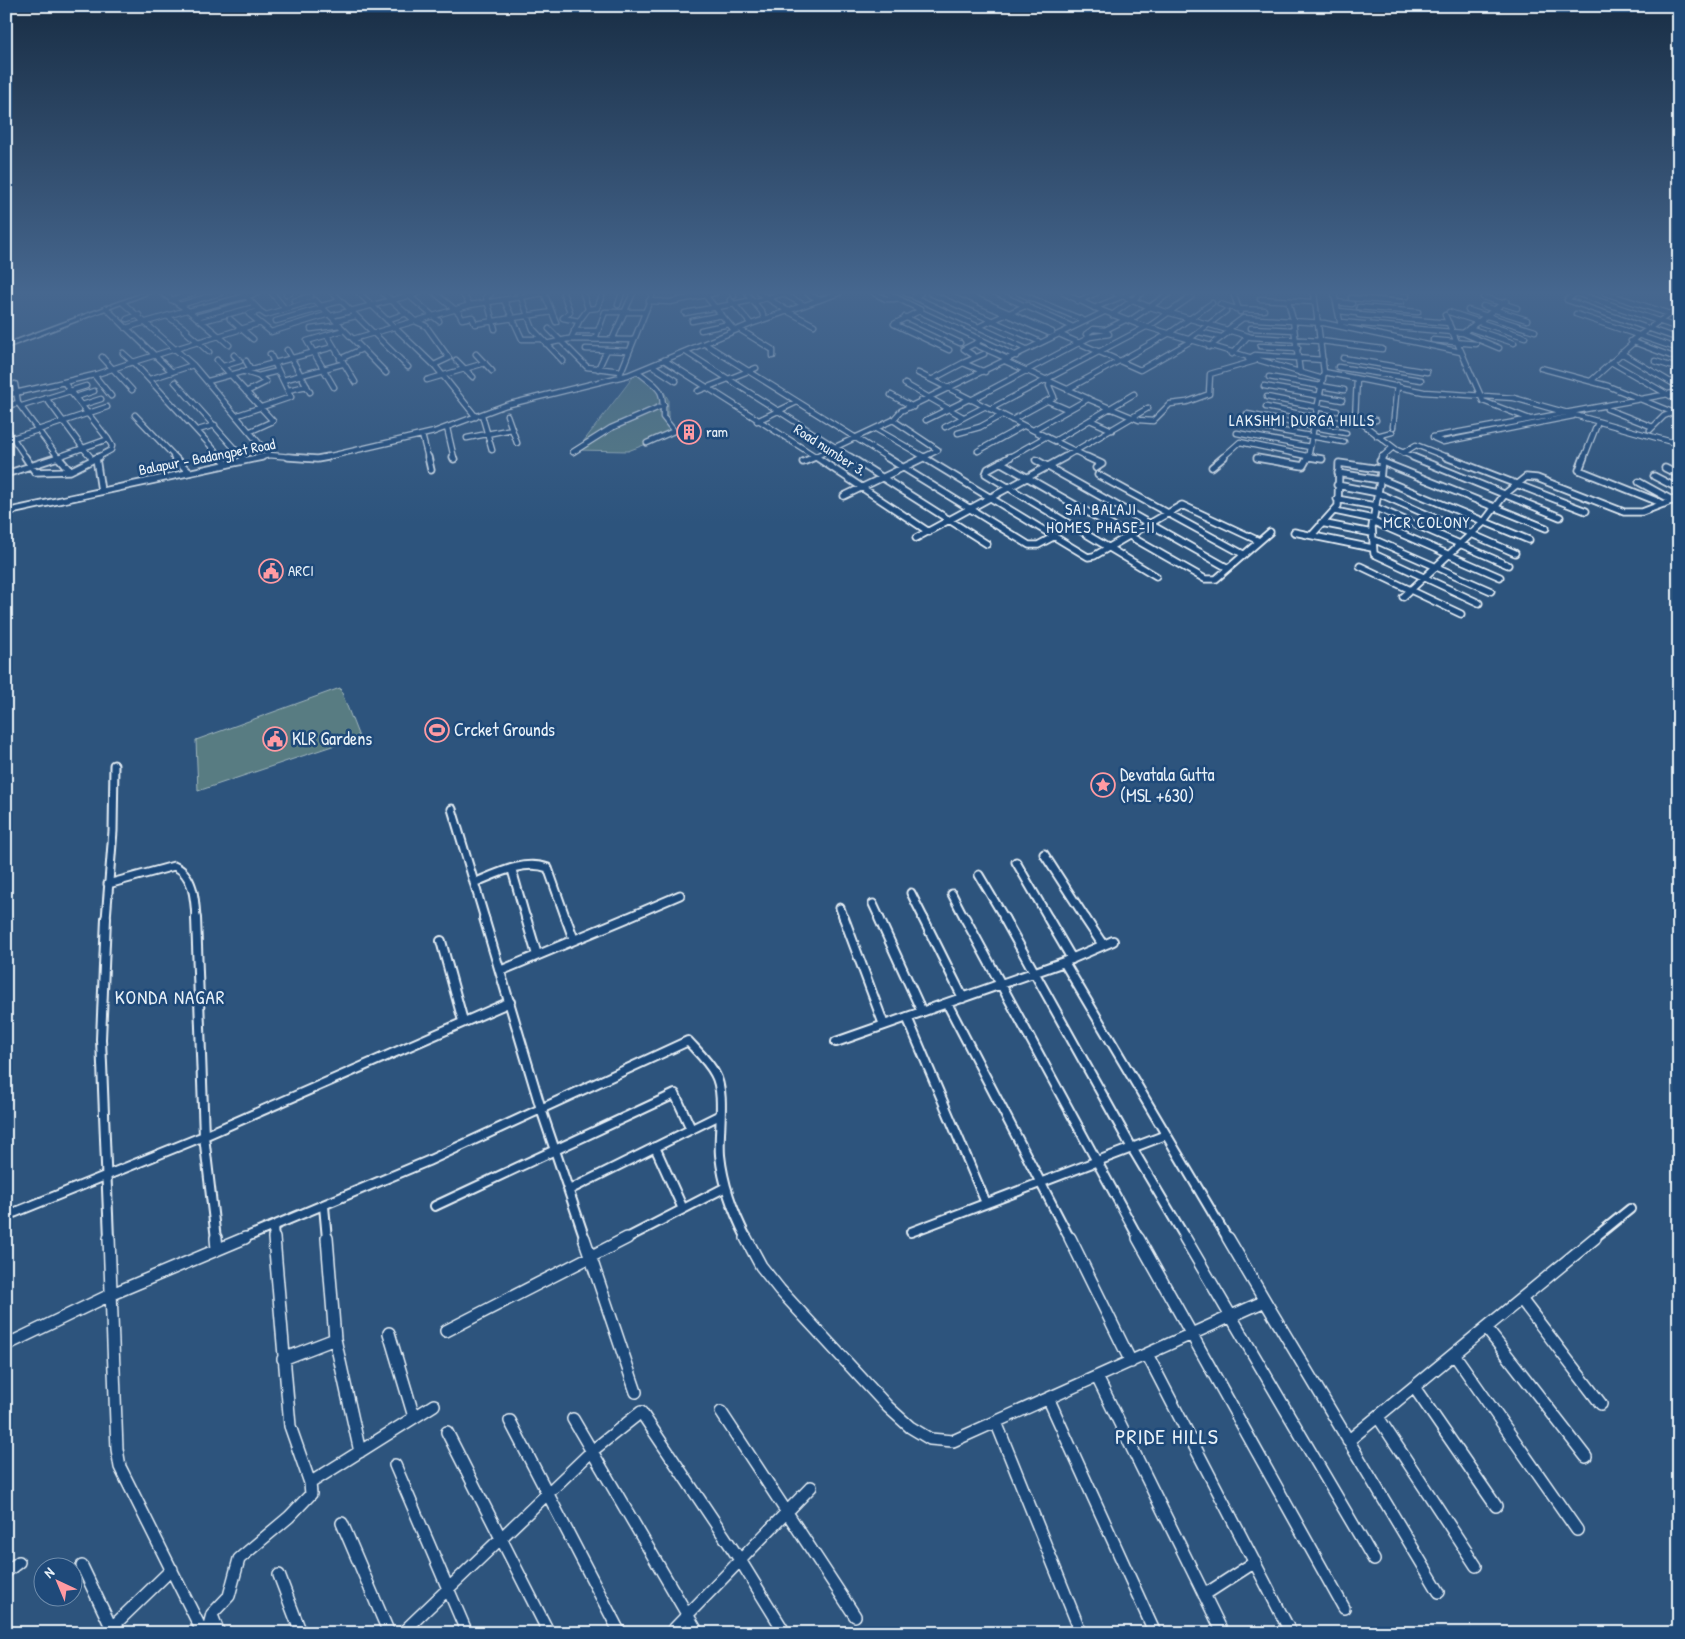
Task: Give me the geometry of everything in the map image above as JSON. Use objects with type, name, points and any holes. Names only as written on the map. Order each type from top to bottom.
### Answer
[{"type":"street","points":[[6,395],[94,375],[108,369]]},
{"type":"street","points":[[113,369],[132,390]]},
{"type":"street","points":[[140,369],[198,430],[226,464]]},
{"type":"street","points":[[150,379],[180,369]]},
{"type":"street","points":[[198,369],[269,455]]},
{"type":"street","points":[[226,369],[272,422],[251,432]]},
{"type":"street","points":[[208,382],[246,369]]},
{"type":"street","points":[[299,369],[310,392]]},
{"type":"street","points":[[283,380],[320,369]]},
{"type":"street","points":[[322,369],[334,387]]},
{"type":"street","points":[[346,369],[355,382]]},
{"type":"street","points":[[382,369],[386,373]]},
{"type":"street","points":[[438,369],[462,395],[476,417]]},
{"type":"street","points":[[427,380],[464,369]]},
{"type":"street","points":[[465,369],[473,377]]},
{"type":"street","points":[[604,369],[621,371],[619,377]]},
{"type":"street","name":"Balapur - Badangpet Road","points":[[6,512],[269,455],[317,459],[422,435],[447,428],[515,402],[644,369]]},
{"type":"street","points":[[658,369],[676,381]]},
{"type":"street","name":"Road number 3.","points":[[679,369],[863,487],[929,532]]},
{"type":"street","points":[[715,369],[834,448],[987,544]]},
{"type":"street","points":[[698,391],[752,369]]},
{"type":"street","points":[[933,379],[951,369]]},
{"type":"street","points":[[979,369],[985,372]]},
{"type":"street","points":[[803,462],[893,420],[898,412],[913,407],[930,397],[990,369]]},
{"type":"street","points":[[990,409],[1069,369]]},
{"type":"street","points":[[1068,389],[1104,369]]},
{"type":"street","points":[[926,420],[1027,370],[1133,418],[1153,421],[1170,404],[1187,402],[1209,394],[1210,374],[1226,369]]},
{"type":"street","points":[[1287,369],[1323,379]]},
{"type":"street","points":[[1351,369],[1421,380]]},
{"type":"street","points":[[1375,381],[1376,369]]},
{"type":"street","points":[[1414,369],[1427,372]]},
{"type":"street","points":[[1469,369],[1483,401],[1540,422]]},
{"type":"street","points":[[1547,369],[1592,380],[1642,398],[1672,412]]},
{"type":"street","points":[[1592,380],[1603,369]]},
{"type":"street","points":[[1624,369],[1679,401]]},
{"type":"street","points":[[1649,369],[1679,387]]},
{"type":"street","points":[[241,371],[258,376],[266,382],[246,392]]},
{"type":"street","points":[[238,416],[291,397],[278,371],[258,376]]},
{"type":"street","points":[[748,371],[1029,545],[1038,545],[1055,536]]},
{"type":"street","points":[[638,372],[658,388],[666,401],[663,417],[674,431],[647,443]]},
{"type":"street","points":[[1258,458],[1305,466],[1324,372],[1397,385],[1424,392],[1514,398],[1679,444]]},
{"type":"street","points":[[918,373],[1102,464],[1096,468]]},
{"type":"street","points":[[94,375],[111,396]]},
{"type":"street","points":[[1269,377],[1344,390]]},
{"type":"street","points":[[1357,379],[1355,418],[1392,448],[1560,517]]},
{"type":"street","points":[[1012,420],[1055,396],[1048,380]]},
{"type":"street","points":[[6,428],[30,466],[35,472],[39,473],[70,471],[111,450],[112,446],[108,439],[64,382]]},
{"type":"street","points":[[175,382],[245,460]]},
{"type":"street","points":[[15,384],[20,405],[70,471]]},
{"type":"street","points":[[905,384],[930,397],[946,410],[963,417]]},
{"type":"street","points":[[1377,436],[1392,429],[1397,385]]},
{"type":"street","points":[[6,406],[20,405],[86,386]]},
{"type":"street","points":[[288,390],[307,386]]},
{"type":"street","points":[[1264,386],[1342,400]]},
{"type":"street","points":[[76,397],[94,391]]},
{"type":"street","points":[[1669,395],[1642,398],[1432,437],[1443,442],[1649,401],[1669,395],[1679,392]]},
{"type":"street","points":[[1056,440],[1134,394]]},
{"type":"street","points":[[891,395],[913,407]]},
{"type":"street","points":[[1267,397],[1337,411]]},
{"type":"street","points":[[46,398],[90,456]]},
{"type":"street","points":[[82,405],[101,399]]},
{"type":"street","points":[[1033,430],[1089,399]]},
{"type":"street","points":[[1048,401],[1069,410]]},
{"type":"street","points":[[757,420],[797,402]]},
{"type":"street","points":[[573,452],[579,450],[590,440],[611,428],[664,405]]},
{"type":"street","points":[[6,440],[107,407]]},
{"type":"street","points":[[945,427],[984,407]]},
{"type":"street","points":[[1266,407],[1338,422]]},
{"type":"street","points":[[916,538],[1047,467],[1148,408]]},
{"type":"street","points":[[1607,409],[1653,427]]},
{"type":"street","points":[[1645,436],[1672,412],[1679,410]]},
{"type":"street","points":[[1247,414],[1346,433]]},
{"type":"street","points":[[135,415],[189,472]]},
{"type":"street","points":[[482,415],[492,450]]},
{"type":"street","points":[[958,433],[980,428],[1002,415]]},
{"type":"street","points":[[507,416],[517,443]]},
{"type":"street","points":[[844,496],[938,448],[893,420]]},
{"type":"street","points":[[1090,420],[1112,430]]},
{"type":"street","points":[[1360,422],[1376,420]]},
{"type":"street","points":[[1598,422],[1579,470],[1664,504]]},
{"type":"street","points":[[198,430],[215,425]]},
{"type":"street","points":[[978,451],[1023,426]]},
{"type":"street","points":[[447,428],[454,459]]},
{"type":"street","points":[[876,428],[1088,556],[1094,556],[1132,536],[1181,505],[1259,541]]},
{"type":"street","points":[[1265,428],[1344,442]]},
{"type":"street","points":[[467,438],[512,429]]},
{"type":"street","points":[[1237,433],[1310,446]]},
{"type":"street","points":[[422,435],[431,470]]},
{"type":"street","points":[[1046,436],[985,472],[989,477],[1007,488],[1156,576]]},
{"type":"street","points":[[6,474],[108,439]]},
{"type":"street","points":[[1212,467],[1240,442],[1322,459]]},
{"type":"street","points":[[1403,453],[1416,445],[1420,446],[1586,511]]},
{"type":"street","points":[[1392,448],[1384,453],[1380,461],[1380,480],[1374,506],[1372,548],[1379,558],[1479,603]]},
{"type":"street","points":[[96,458],[101,491]]},
{"type":"street","points":[[1036,460],[1228,568]]},
{"type":"street","points":[[1312,535],[1338,505],[1338,473],[1339,464],[1342,461],[1380,469]]},
{"type":"street","points":[[1380,461],[1546,528]]},
{"type":"street","points":[[1000,462],[1205,579],[1216,579],[1270,532]]},
{"type":"street","points":[[1665,468],[1679,475]]},
{"type":"street","points":[[1338,473],[1380,480],[1529,540]]},
{"type":"street","points":[[1098,475],[1243,554]]},
{"type":"street","points":[[1654,476],[1679,489]]},
{"type":"street","points":[[1403,597],[1484,522],[1505,494],[1526,477],[1532,477],[1624,512],[1642,512],[1677,501]]},
{"type":"street","points":[[1639,482],[1677,501]]},
{"type":"street","points":[[1337,486],[1378,493],[1470,535],[1515,553]]},
{"type":"street","points":[[1337,499],[1374,506],[1458,545],[1508,565]]},
{"type":"street","points":[[1334,511],[1374,521],[1500,577]]},
{"type":"street","points":[[1321,523],[1372,536],[1435,567],[1491,591]]},
{"type":"street","points":[[1294,532],[1372,548]]},
{"type":"street","points":[[1360,566],[1461,614]]},
{"type":"street","points":[[114,765],[114,832],[108,884],[101,1039],[117,1449],[120,1467],[205,1633]]},
{"type":"street","points":[[452,809],[542,1109],[636,1392]]},
{"type":"street","points":[[1044,854],[1103,945]]},
{"type":"street","points":[[1016,862],[1068,960],[1166,1135],[1439,1592]]},
{"type":"street","points":[[474,883],[532,863],[548,868],[574,940]]},
{"type":"street","points":[[108,884],[174,866],[182,869],[192,886],[195,904],[204,1136],[217,1249]]},
{"type":"street","points":[[512,870],[537,955]]},
{"type":"street","points":[[979,875],[1036,972],[1132,1148],[1374,1560]]},
{"type":"street","points":[[911,893],[963,998]]},
{"type":"street","points":[[952,894],[1192,1336],[1344,1608]]},
{"type":"street","points":[[500,971],[680,895]]},
{"type":"street","points":[[874,904],[922,1012]]},
{"type":"street","points":[[840,908],[884,1026]]},
{"type":"street","points":[[441,941],[463,1021]]},
{"type":"street","points":[[836,1042],[1036,972],[1113,941]]},
{"type":"street","points":[[6,1216],[204,1136],[510,1002]]},
{"type":"street","points":[[947,1003],[1042,1182],[1131,1362]]},
{"type":"street","points":[[907,1017],[986,1203]]},
{"type":"street","points":[[6,1345],[112,1294],[428,1161],[688,1041],[715,1074],[719,1086],[720,1154],[726,1187],[733,1213],[761,1266],[780,1290],[888,1407],[910,1427],[930,1439],[953,1441],[1050,1400],[1265,1301]]},
{"type":"street","points":[[435,1206],[675,1094],[691,1129]]},
{"type":"street","points":[[568,1190],[720,1115]]},
{"type":"street","points":[[911,1232],[1166,1135]]},
{"type":"street","points":[[655,1147],[683,1209]]},
{"type":"street","points":[[446,1331],[726,1187]]},
{"type":"street","points":[[324,1206],[335,1339],[360,1452]]},
{"type":"street","points":[[1348,1441],[1630,1210]]},
{"type":"street","points":[[205,1633],[212,1614],[229,1596],[239,1559],[289,1517],[311,1494],[310,1483],[290,1426],[272,1227]]},
{"type":"street","points":[[1521,1299],[1601,1404]]},
{"type":"street","points":[[1486,1328],[1586,1456]]},
{"type":"street","points":[[389,1333],[414,1417]]},
{"type":"street","points":[[283,1359],[335,1339]]},
{"type":"street","points":[[1147,1354],[1291,1633]]},
{"type":"street","points":[[1454,1354],[1577,1530]]},
{"type":"street","points":[[1097,1378],[1222,1633]]},
{"type":"street","points":[[1414,1387],[1496,1506]]},
{"type":"street","points":[[1050,1400],[1154,1633]]},
{"type":"street","points":[[310,1483],[434,1404]]},
{"type":"street","points":[[402,1633],[592,1451],[641,1412],[740,1560],[785,1633]]},
{"type":"street","points":[[721,1412],[854,1616]]},
{"type":"street","points":[[1378,1417],[1476,1566]]},
{"type":"street","points":[[573,1419],[698,1633]]},
{"type":"street","points":[[510,1421],[620,1633]]},
{"type":"street","points":[[996,1422],[1081,1633]]},
{"type":"street","points":[[447,1432],[549,1633]]},
{"type":"street","points":[[395,1465],[447,1590],[468,1633]]},
{"type":"street","points":[[670,1633],[811,1487]]},
{"type":"street","points":[[342,1523],[389,1633]]},
{"type":"street","points":[[6,1572],[19,1562]]},
{"type":"street","points":[[1204,1595],[1255,1562]]},
{"type":"street","points":[[82,1566],[111,1631],[172,1568]]},
{"type":"street","points":[[279,1575],[301,1633]]},
{"type":"street","points":[[212,1614],[219,1633]]},
{"type":"green space","points":[[636,373],[645,375],[652,383],[661,387],[668,399],[668,419],[678,432],[628,451],[577,450]]},
{"type":"green space","points":[[340,688],[359,737],[198,791],[196,740]]},
{"type":"place","name":"ram","points":[[689,432]]},
{"type":"place","name":"ARCI","points":[[271,571]]},
{"type":"place","name":"Crcket Grounds","points":[[437,730]]},
{"type":"place","name":"KLR Gardens","points":[[275,739]]},
{"type":"place","name":"Devatala Gutta (MSL +630)","points":[[1103,785]]},
{"type":"district","name":"LAKSHMI DURGA HILLS","points":[[1302,420]]},
{"type":"district","name":"SAI BALAJI HOMES PHASE-II","points":[[1101,518]]},
{"type":"district","name":"MCR COLONY","points":[[1427,522]]},
{"type":"district","name":"KONDA NAGAR","points":[[170,997]]},
{"type":"district","name":"PRIDE HILLS","points":[[1167,1436]]}]
